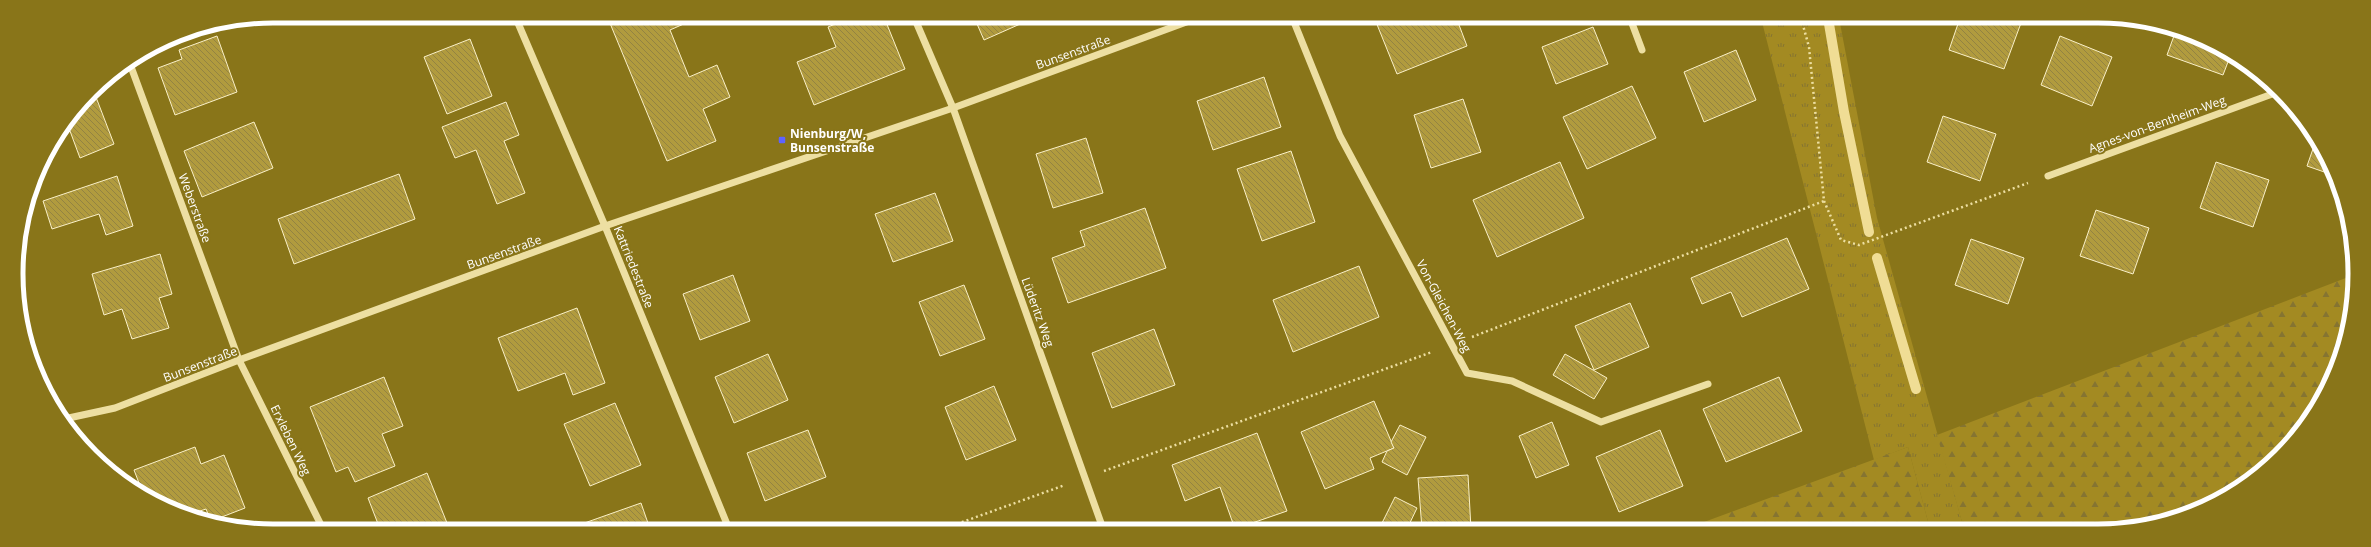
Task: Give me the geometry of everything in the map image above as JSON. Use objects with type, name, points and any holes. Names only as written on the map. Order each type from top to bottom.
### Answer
[{"type":"street","name":"Kattriedestraße","points":[[518,23],[606,226],[726,524]]},
{"type":"street","points":[[917,23],[953,108]]},
{"type":"street","name":"Bunsenstraße","points":[[69,418],[115,408],[239,360],[606,226],[953,108],[1184,23]]},
{"type":"street","name":"Von-Gleichen-Weg","points":[[1294,23],[1340,136],[1467,373],[1512,381],[1602,422],[1708,384]]},
{"type":"street","points":[[1632,23],[1642,50]]},
{"type":"street","name":"Weberstraße","points":[[131,67],[239,360]]},
{"type":"street","name":"Agnes-von-Bentheim-Weg","points":[[2048,176],[2273,94]]},
{"type":"street","name":"Lüderitz Weg","points":[[953,108],[1101,523]]},
{"type":"street","name":"Erxleben Weg","points":[[239,360],[321,524]]},
{"type":"path","points":[[1824,201],[1841,240],[1859,245],[2048,176]]},
{"type":"green space","points":[[1762,23],[1840,23],[1877,218],[1963,524],[1929,524],[1908,447],[1874,460]]},
{"type":"green space","points":[[2348,277],[2346,306],[2335,354],[2322,384],[2306,413],[2275,451],[2237,482],[2208,498],[2178,511],[2130,522],[2098,524],[1963,524],[1937,435]]},
{"type":"green space","points":[[1908,447],[1929,524],[1699,524]]},
{"type":"building","points":[[610,23],[686,23],[670,30],[689,77],[717,65],[730,97],[703,109],[716,141],[667,161]]},
{"type":"building","points":[[838,23],[886,23],[905,69],[814,105],[797,62],[836,47],[828,27]]},
{"type":"building","points":[[977,23],[1022,23],[984,40]]},
{"type":"building","points":[[1376,23],[1458,23],[1467,46],[1397,74]]},
{"type":"building","points":[[1958,23],[2021,23],[2004,69],[1949,50]]},
{"type":"building","points":[[1593,27],[1608,64],[1556,84],[1542,47]]},
{"type":"building","points":[[2174,35],[2193,42],[2229,60],[2223,75],[2167,55]]},
{"type":"building","points":[[217,36],[237,92],[175,115],[158,68],[182,59],[179,50]]},
{"type":"building","points":[[2060,36],[2112,57],[2092,106],[2041,85]]},
{"type":"building","points":[[470,39],[492,96],[447,114],[424,57]]},
{"type":"building","points":[[1736,50],[1756,100],[1704,122],[1684,72]]},
{"type":"building","points":[[1264,77],[1281,127],[1213,150],[1197,101]]},
{"type":"building","points":[[1632,86],[1656,138],[1587,169],[1563,117]]},
{"type":"building","points":[[96,96],[114,144],[80,158],[70,131],[66,132]]},
{"type":"building","points":[[1463,99],[1481,152],[1431,168],[1414,115]]},
{"type":"building","points":[[506,102],[519,135],[504,141],[525,193],[497,204],[476,150],[455,158],[442,127]]},
{"type":"building","points":[[1943,116],[1996,134],[1980,181],[1927,162]]},
{"type":"building","points":[[254,122],[273,168],[202,197],[184,151]]},
{"type":"building","points":[[1086,138],[1103,193],[1053,208],[1036,154]]},
{"type":"building","points":[[2314,147],[2327,173],[2307,166]]},
{"type":"building","points":[[1291,151],[1315,222],[1262,241],[1237,169]]},
{"type":"building","points":[[1560,162],[1584,218],[1497,257],[1473,200]]},
{"type":"building","points":[[2216,162],[2269,180],[2253,227],[2200,208]]},
{"type":"building","points":[[399,174],[415,219],[294,264],[278,219]]},
{"type":"building","points":[[117,176],[133,226],[106,235],[99,214],[52,229],[43,201]]},
{"type":"building","points":[[935,193],[953,241],[893,262],[875,214]]},
{"type":"building","points":[[1145,208],[1166,268],[1068,303],[1052,258],[1085,246],[1080,231]]},
{"type":"building","points":[[2096,210],[2149,228],[2133,274],[2080,256]]},
{"type":"building","points":[[1787,238],[1809,289],[1742,317],[1731,292],[1702,304],[1691,278]]},
{"type":"building","points":[[1971,239],[2024,258],[2008,304],[1955,285]]},
{"type":"building","points":[[160,254],[172,294],[159,298],[169,328],[132,339],[122,309],[104,315],[92,274]]},
{"type":"building","points":[[1359,266],[1379,317],[1293,352],[1273,300]]},
{"type":"building","points":[[733,275],[750,321],[700,340],[683,294]]},
{"type":"building","points":[[964,285],[985,339],[940,356],[919,302]]},
{"type":"building","points":[[1630,303],[1649,347],[1594,370],[1575,326]]},
{"type":"building","points":[[577,308],[605,383],[573,395],[565,373],[518,391],[498,338]]},
{"type":"building","points":[[1154,329],[1175,385],[1112,408],[1092,353]]},
{"type":"building","points":[[768,354],[788,400],[734,423],[715,377]]},
{"type":"building","points":[[1565,354],[1607,378],[1594,399],[1553,375]]},
{"type":"building","points":[[384,377],[403,426],[382,434],[395,466],[355,482],[348,467],[336,472],[310,407]]},
{"type":"building","points":[[1779,377],[1802,431],[1726,462],[1703,409]]},
{"type":"building","points":[[994,386],[1016,440],[966,460],[945,407]]},
{"type":"building","points":[[1374,401],[1394,448],[1370,458],[1374,469],[1325,489],[1301,432]]},
{"type":"building","points":[[615,403],[641,465],[590,486],[564,424]]},
{"type":"building","points":[[1552,422],[1569,465],[1536,478],[1519,436]]},
{"type":"building","points":[[1400,425],[1426,437],[1407,475],[1382,462],[1387,451],[1394,448],[1391,442]]},
{"type":"building","points":[[808,430],[826,477],[765,501],[747,453]]},
{"type":"building","points":[[1660,430],[1683,486],[1619,512],[1596,457]]},
{"type":"building","points":[[1257,433],[1287,511],[1249,524],[1233,524],[1220,487],[1185,501],[1172,465]]},
{"type":"building","points":[[195,447],[201,464],[224,455],[245,508],[220,518],[208,515],[206,509],[197,512],[193,511],[163,498],[140,485],[134,470]]},
{"type":"building","points":[[427,473],[447,524],[378,524],[368,498]]},
{"type":"building","points":[[1468,475],[1471,524],[1422,524],[1418,478]]},
{"type":"building","points":[[1395,497],[1417,508],[1409,524],[1382,524]]},
{"type":"building","points":[[641,503],[648,524],[582,524]]},
{"type":"waterway","points":[[1829,23],[1844,112],[1869,232]]},
{"type":"waterway","points":[[1877,258],[1916,389]]},
{"type":"place","name":"Nienburg/W, Bunsenstraße","points":[[782,140]]}]
